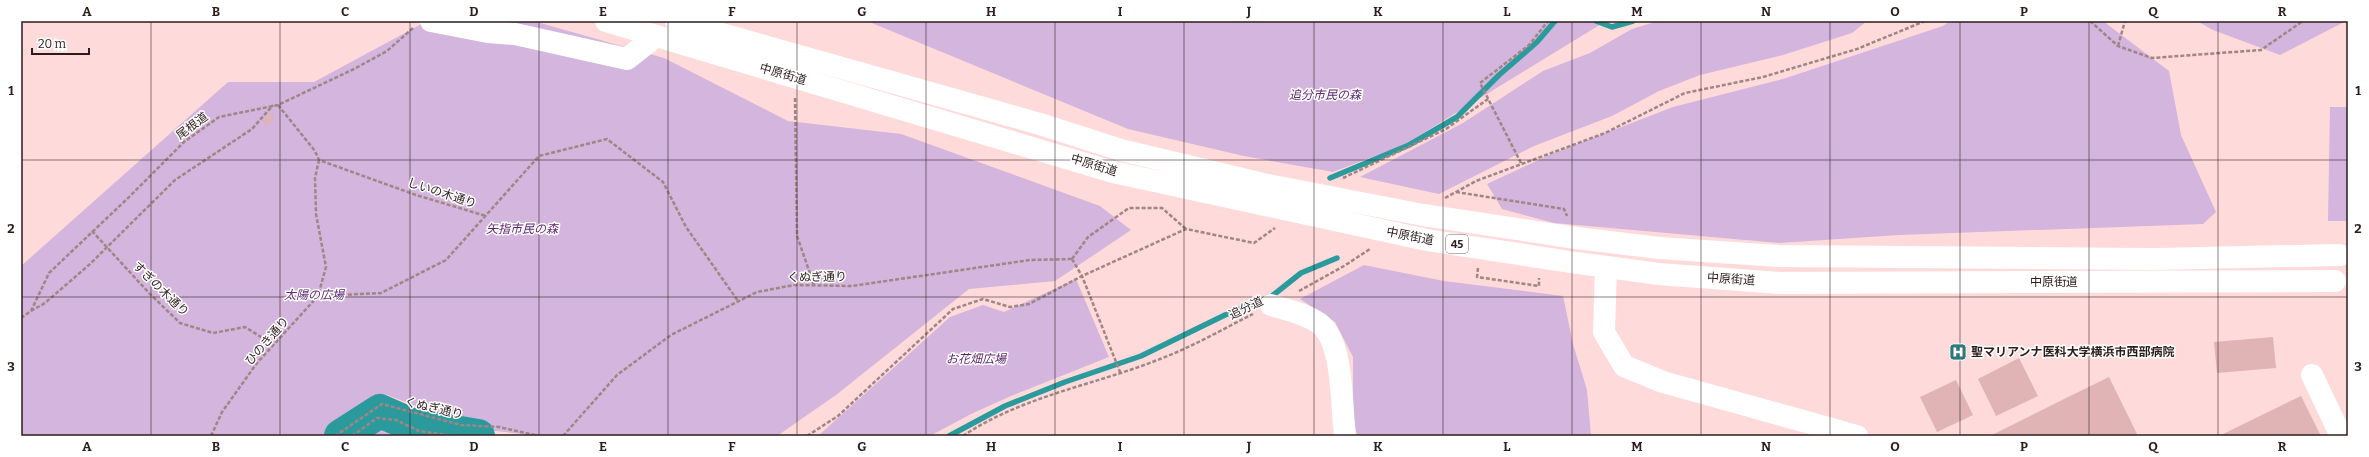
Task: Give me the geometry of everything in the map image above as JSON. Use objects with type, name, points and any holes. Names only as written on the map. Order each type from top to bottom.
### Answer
[{"type":"main road","name":"中原街道","points":[[606,21],[1113,172],[1427,240],[1606,267],[1659,274],[1780,283],[2335,281]]},
{"type":"main road","name":"中原街道","points":[[676,21],[1032,122],[1121,150],[1263,184],[1423,216],[1576,238],[1659,248],[1779,256],[2154,259],[2340,255]]},
{"type":"main road","points":[[424,23],[488,32],[515,34],[627,59],[656,37]]},
{"type":"main road","points":[[1606,267],[1604,332],[1624,366],[1663,382],[1857,436]]},
{"type":"main road","points":[[1272,306],[1299,313],[1321,325],[1337,351],[1345,436]]},
{"type":"main road","points":[[2312,375],[2342,436]]},
{"type":"path","points":[[1521,163],[1480,83],[1529,45],[1548,21]]},
{"type":"path","points":[[1440,201],[1476,181],[1521,163],[1605,134],[1686,93],[1784,71],[1857,49],[1925,21]]},
{"type":"path","points":[[2090,21],[2118,46],[2152,58],[2261,50],[2303,21]]},
{"type":"path","points":[[2118,46],[2125,21]]},
{"type":"path","points":[[319,160],[315,151],[278,105],[387,51],[424,23]]},
{"type":"path","points":[[795,95],[797,236],[814,285]]},
{"type":"path","points":[[1341,179],[1446,129],[1488,99]]},
{"type":"path","points":[[31,311],[45,303],[107,246],[175,180],[252,130],[273,104]]},
{"type":"path","name":"尾根道","points":[[21,318],[31,311],[50,273],[92,230],[127,199],[184,142],[219,117],[273,104],[278,105]]},
{"type":"path","name":"しいの木通り","points":[[319,160],[416,194],[486,216],[539,156],[608,139],[663,182],[686,227],[738,301]]},
{"type":"path","name":"ひのき通り","points":[[211,436],[222,412],[258,363],[318,296],[326,267],[316,214],[315,178],[319,160]]},
{"type":"path","points":[[1456,192],[1564,209],[1567,217]]},
{"type":"path","points":[[1120,372],[1082,276],[1072,259],[1088,237],[1129,208],[1162,208],[1186,229],[1254,243],[1277,226]]},
{"type":"path","points":[[318,296],[381,293],[446,260],[486,216]]},
{"type":"path","points":[[807,436],[838,416],[953,309],[983,299],[1010,307],[1029,304],[1082,276],[1186,229]]},
{"type":"path","name":"すぎの木通り","points":[[92,230],[149,293],[180,323],[213,333],[245,327],[274,345]]},
{"type":"path","name":"追分道","points":[[963,436],[980,424],[1054,394],[1161,359],[1272,306],[1344,266],[1376,244]]},
{"type":"path","name":"くぬぎ通り","points":[[563,436],[617,375],[671,335],[757,292],[794,285],[852,286],[1030,260],[1072,259]]},
{"type":"path","name":"くぬぎ通り","points":[[335,436],[382,404],[461,425],[499,427],[538,436]]},
{"type":"path","points":[[352,436],[378,418],[396,420],[419,431],[454,436]]},
{"type":"green space","name":"矢指市民の森","points":[[427,21],[533,21],[664,58],[788,121],[901,134],[1100,206],[1131,230],[1055,281],[969,289],[836,395],[777,436],[541,436],[477,429],[387,395],[325,436],[21,436],[21,266],[228,82],[314,82]]},
{"type":"green space","name":"追分市民の森","points":[[867,21],[1606,21],[1402,146],[1333,172],[1244,156],[1128,129]]},
{"type":"green space","points":[[1658,21],[1867,21],[1852,33],[1783,55],[1700,75],[1659,91],[1612,116],[1534,146],[1439,194],[1360,177],[1463,123],[1543,71],[1590,53],[1632,29]]},
{"type":"green space","points":[[1950,21],[2103,21],[2169,71],[2181,135],[2216,212],[2203,224],[1899,235],[1779,243],[1554,223],[1502,209],[1487,184],[1549,155],[1673,107],[1783,79],[1943,26]]},
{"type":"green space","points":[[2197,21],[2346,21],[2280,55],[2213,30]]},
{"type":"green space","points":[[2330,107],[2348,107],[2348,221],[2328,221]]},
{"type":"green space","points":[[1364,265],[1444,281],[1563,296],[1573,344],[1587,390],[1591,436],[1357,436],[1353,416],[1353,357],[1335,322],[1300,299]]},
{"type":"green space","name":"お花畑広場","points":[[1076,279],[1109,357],[1011,396],[971,414],[930,436],[818,436],[950,317],[983,305],[1004,312]]},
{"type":"green space","points":[[390,425],[433,436],[355,436],[363,431]]},
{"type":"building","points":[[271,113],[275,118],[266,126],[262,121]]},
{"type":"building","points":[[2273,337],[2276,368],[2217,373],[2214,342]]},
{"type":"building","points":[[2019,358],[2038,396],[1996,416],[1978,379]]},
{"type":"building","points":[[2109,377],[2138,436],[1990,436],[2064,399]]},
{"type":"building","points":[[1956,380],[1973,415],[1937,432],[1920,397]]},
{"type":"building","points":[[2301,396],[2321,436],[2219,436]]},
{"type":"waterway","points":[[1330,178],[1409,145],[1457,117],[1499,75],[1537,42],[1555,21]]},
{"type":"waterway","points":[[1596,21],[1612,27],[1633,21]]},
{"type":"waterway","points":[[949,436],[1005,406],[1065,382],[1141,356],[1225,315],[1272,296],[1301,273],[1337,258]]},
{"type":"waterway","points":[[341,436],[380,411],[412,425],[478,436]]},
{"type":"place","name":"聖マリアンナ医科大学横浜市西部病院","points":[[1958,352]]},
{"type":"park label","name":"太陽の広場","points":[[314,295]]}]
